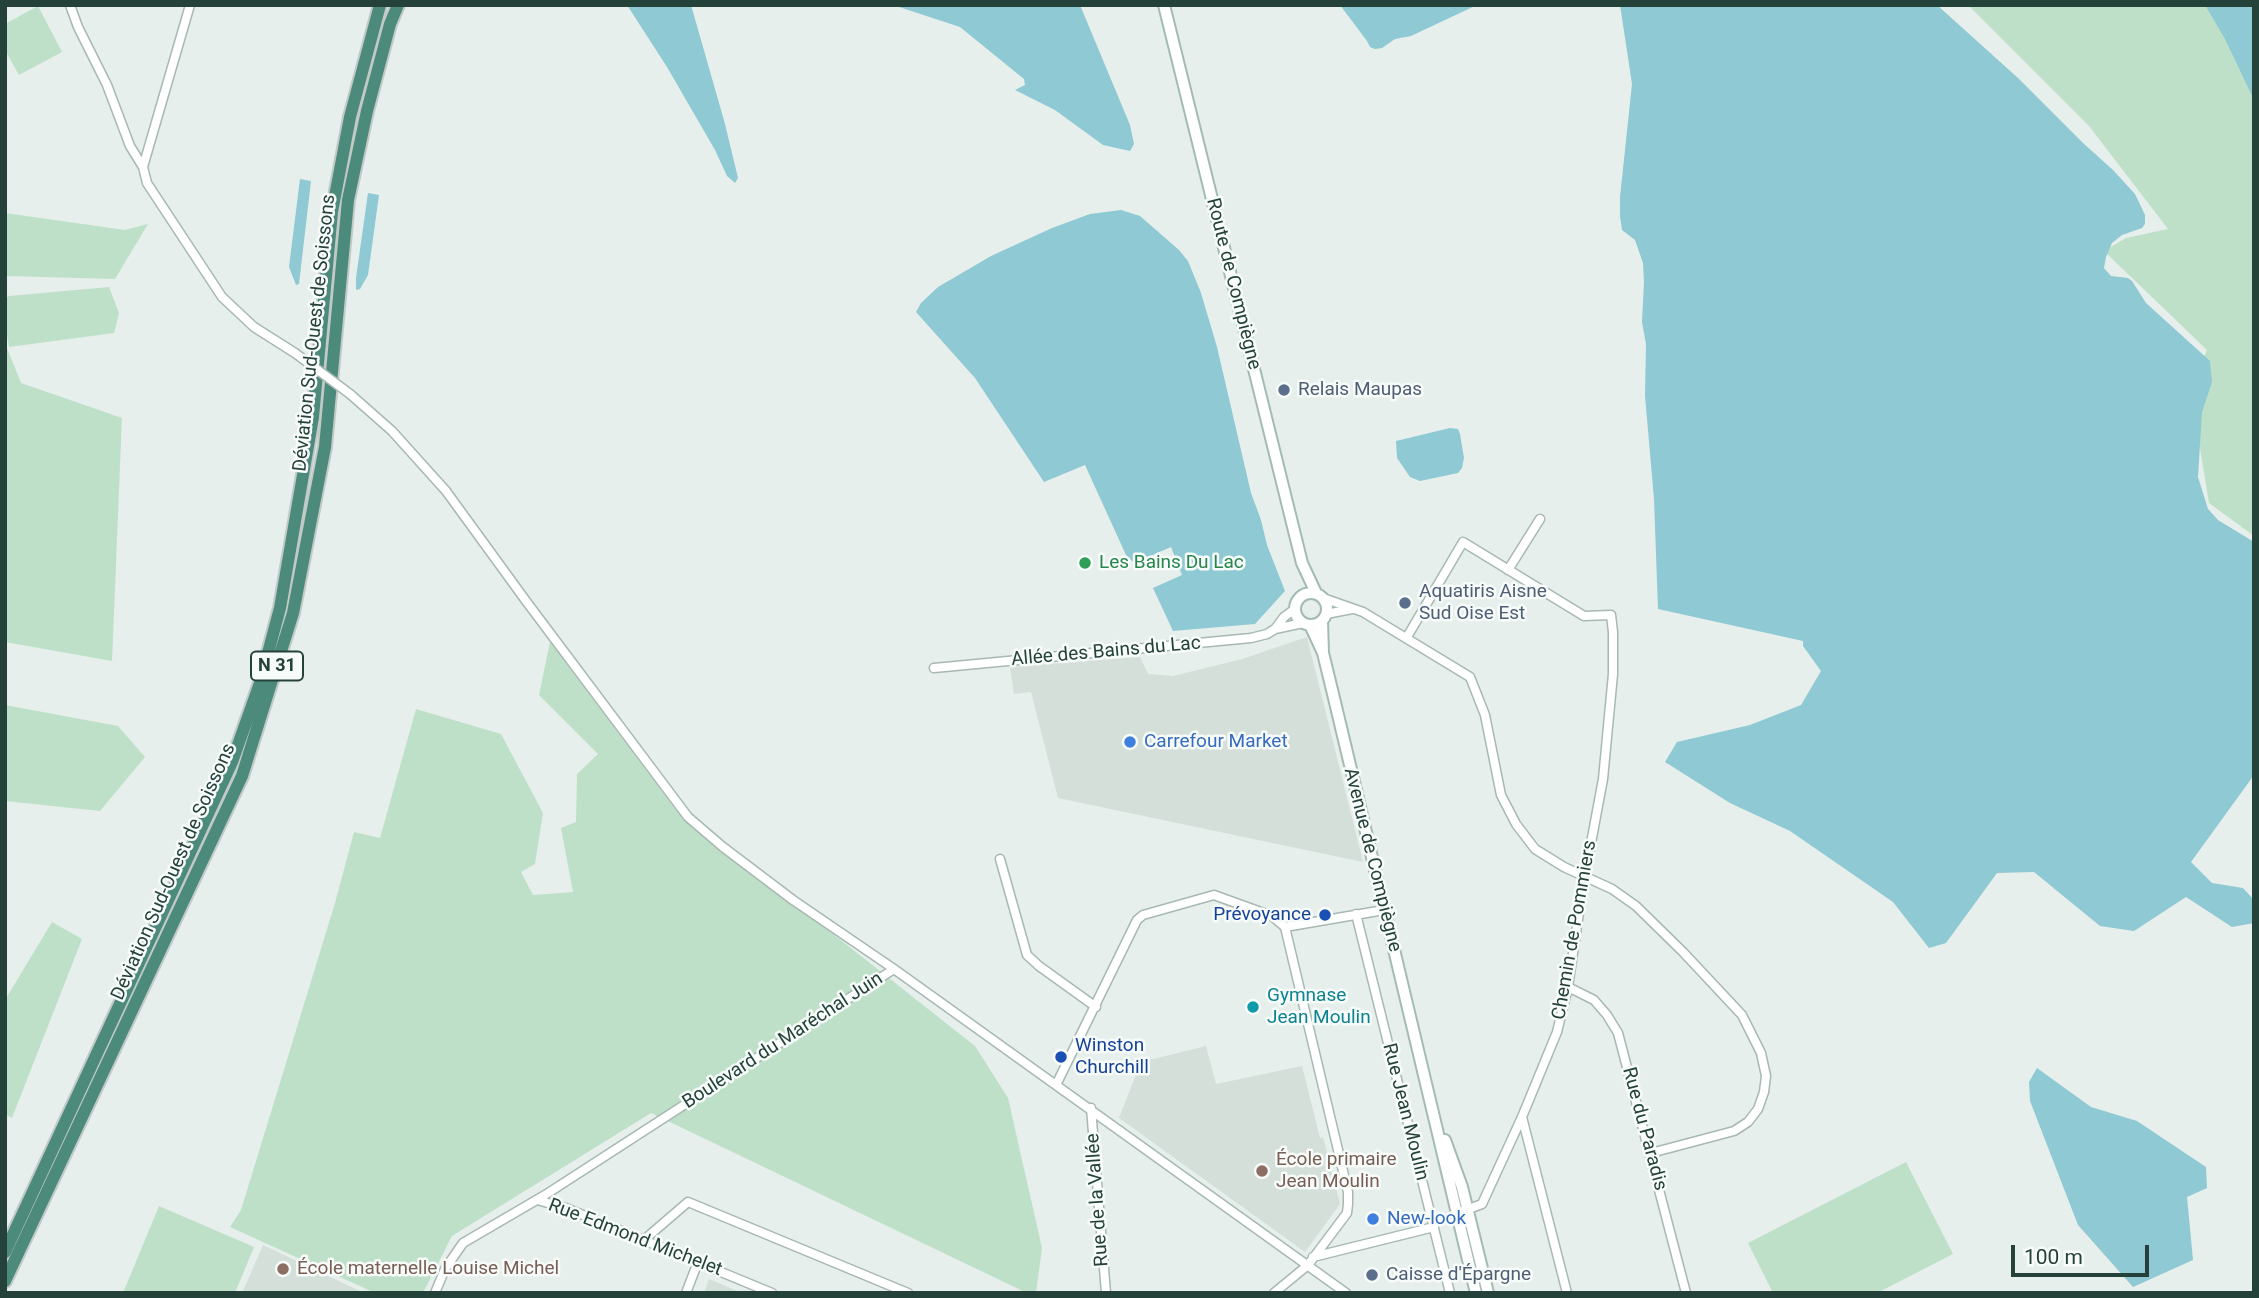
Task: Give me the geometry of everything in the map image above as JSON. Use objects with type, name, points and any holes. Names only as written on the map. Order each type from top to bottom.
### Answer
[{"type":"highway","name":"Déviation Sud-Ouest de Soissons","points":[[5,1252],[232,762],[260,683],[280,608],[313,417],[332,212],[350,117],[380,5]]},
{"type":"highway","name":"Déviation Sud-Ouest de Soissons","points":[[5,1280],[242,776],[289,626],[325,447],[348,201],[367,111],[398,5]]},
{"type":"main road","name":"Route de Compiègne","points":[[1164,5],[1301,563]]},
{"type":"main road","points":[[1301,563],[1327,605],[1324,617],[1306,624],[1297,617],[1295,609],[1300,597],[1301,563]]},
{"type":"main road","points":[[1300,597],[1307,593],[1319,595]]},
{"type":"main road","name":"Avenue de Compiègne","points":[[1324,617],[1323,653],[1476,1293]]},
{"type":"main road","name":"Avenue de Compiègne","points":[[1306,624],[1323,653]]},
{"type":"main road","name":"Avenue de Compiègne","points":[[1422,1067],[1468,1208],[1488,1293]]},
{"type":"street","points":[[70,5],[107,85],[130,146],[143,167],[146,183],[222,297],[254,327],[295,353],[350,394],[392,431],[446,491],[533,612],[688,817],[793,900],[894,969]]},
{"type":"street","points":[[143,167],[190,5]]},
{"type":"street","points":[[1406,637],[1463,542],[1508,570],[1540,519]]},
{"type":"street","name":"Chemin de Pommiers","points":[[1457,1214],[1482,1204],[1557,1032],[1568,986],[1584,877],[1603,779],[1610,718],[1613,674],[1611,615],[1584,616],[1508,570]]},
{"type":"street","points":[[1319,595],[1363,612],[1470,677],[1485,715],[1501,795],[1516,824],[1535,849],[1584,877],[1612,889],[1636,906],[1684,952],[1742,1015],[1761,1053],[1766,1076],[1758,1109],[1748,1122],[1734,1131],[1650,1153]]},
{"type":"street","name":"Allée des Bains du Lac","points":[[934,668],[1251,638],[1268,634],[1283,617],[1295,609]]},
{"type":"street","points":[[1324,617],[1352,609]]},
{"type":"street","name":"Allée des Bains du Lac","points":[[1275,629],[1306,624]]},
{"type":"street","points":[[1000,859],[1027,955],[1096,1007]]},
{"type":"street","points":[[1057,1083],[1137,920],[1143,915],[1213,895],[1272,916],[1285,927],[1348,1192],[1347,1213],[1310,1261],[1274,1293]]},
{"type":"street","points":[[1285,927],[1384,910]]},
{"type":"street","name":"Rue Jean Moulin","points":[[1356,914],[1450,1293]]},
{"type":"street","name":"Boulevard du Maréchal Juin","points":[[435,1293],[445,1269],[463,1243],[537,1200],[894,969],[1310,1261],[1346,1293]]},
{"type":"street","name":"Rue du Paradis","points":[[1568,986],[1594,1000],[1618,1033],[1686,1293]]},
{"type":"street","name":"Rue de la Vallée","points":[[1091,1108],[1106,1293]]},
{"type":"street","points":[[1522,1117],[1567,1293]]},
{"type":"street","name":"Rue Edmond Michelet","points":[[537,1200],[566,1208],[645,1239],[772,1293]]},
{"type":"street","points":[[645,1239],[688,1202],[908,1293]]},
{"type":"street","points":[[1310,1261],[1434,1227]]},
{"type":"street","points":[[686,1293],[698,1262]]},
{"type":"shaded area","points":[[1307,637],[1363,862],[1058,798],[1031,692],[1014,694],[1010,667],[1140,657],[1148,674],[1173,676],[1242,659]]},
{"type":"shaded area","name":"École primaire Jean Moulin","points":[[1206,1046],[1216,1084],[1302,1066],[1340,1204],[1305,1252],[1119,1118],[1141,1062]]},
{"type":"shaded area","name":"École maternelle Louise Michel","points":[[263,1245],[364,1293],[242,1293]]},
{"type":"shaded area","points":[[709,1279],[742,1293],[704,1293]]},
{"type":"green space","points":[[1968,5],[2254,5],[2254,536],[2209,503],[2190,388],[2207,350],[2104,251],[2126,238],[2168,229],[2089,126]]},
{"type":"green space","points":[[38,6],[62,52],[19,75],[5,50],[5,24]]},
{"type":"green space","points":[[5,213],[125,230],[148,224],[115,279],[5,276]]},
{"type":"green space","points":[[109,287],[119,313],[114,333],[9,347],[5,299],[9,296]]},
{"type":"green space","points":[[5,343],[21,383],[122,418],[112,661],[5,642]]},
{"type":"green space","points":[[550,642],[676,810],[975,1046],[1008,1098],[1042,1248],[1036,1293],[1027,1293],[651,1113],[452,1236],[423,1293],[375,1293],[230,1227],[241,1210],[335,903],[354,832],[380,838],[416,709],[501,734],[543,813],[535,864],[521,872],[533,895],[573,892],[561,828],[576,822],[577,774],[598,754],[539,695]]},
{"type":"green space","points":[[5,705],[118,726],[145,757],[100,811],[5,801]]},
{"type":"green space","points":[[52,922],[82,939],[12,1118],[5,1114],[5,1000]]},
{"type":"green space","points":[[1906,1162],[1953,1254],[1877,1293],[1773,1293],[1748,1243]]},
{"type":"green space","points":[[159,1206],[254,1247],[235,1293],[123,1293]]},
{"type":"water","points":[[627,5],[691,5],[725,124],[738,178],[735,183],[727,176],[667,67]]},
{"type":"water","points":[[893,5],[1080,5],[1130,125],[1134,144],[1130,151],[1103,145],[1055,110],[1015,90],[1025,85],[1024,79],[960,27]]},
{"type":"water","points":[[1340,5],[1477,5],[1411,36],[1395,39],[1382,48],[1375,49],[1370,47]]},
{"type":"water","points":[[1620,5],[1937,5],[2018,78],[2135,194],[2145,215],[2145,224],[2112,243],[2104,268],[2111,276],[2132,281],[2146,303],[2210,361],[2212,382],[2202,412],[2198,477],[2208,509],[2218,520],[2254,542],[2254,775],[2191,862],[2212,883],[2243,888],[2254,900],[2254,923],[2232,927],[2186,897],[2134,931],[2100,926],[2034,872],[1997,873],[1946,943],[1929,948],[1893,902],[1790,831],[1730,803],[1665,762],[1677,742],[1750,725],[1801,705],[1821,671],[1803,646],[1803,641],[1658,609],[1654,499],[1645,396],[1643,263],[1635,240],[1622,230],[1620,216],[1632,84]]},
{"type":"water","points":[[2205,5],[2254,5],[2254,100],[2225,39]]},
{"type":"water","points":[[300,179],[311,181],[299,284],[296,285],[289,267]]},
{"type":"water","points":[[368,193],[379,195],[368,275],[360,289],[356,290],[356,278]]},
{"type":"water","points":[[1121,210],[1140,216],[1179,250],[1188,261],[1201,293],[1217,347],[1251,493],[1285,591],[1255,624],[1173,631],[1153,588],[1182,575],[1171,547],[1134,563],[1126,555],[1085,465],[1044,482],[975,378],[916,312],[921,303],[938,287],[991,256],[1090,214]]},
{"type":"water","points":[[1450,428],[1458,429],[1460,434],[1464,458],[1458,473],[1420,481],[1410,477],[1397,458],[1396,441]]},
{"type":"water","points":[[2037,1068],[2091,1107],[2137,1121],[2206,1167],[2207,1188],[2187,1197],[2193,1260],[2133,1287],[2078,1225],[2030,1101],[2029,1082]]},
{"type":"place","name":"Relais Maupas","points":[[1284,390]]},
{"type":"place","name":"Les Bains Du Lac","points":[[1085,563]]},
{"type":"place","name":"Aquatiris Aisne Sud Oise Est","points":[[1405,603]]},
{"type":"place","name":"Carrefour Market","points":[[1130,742]]},
{"type":"place","name":"Prévoyance","points":[[1325,915]]},
{"type":"place","name":"Gymnase Jean Moulin","points":[[1253,1007]]},
{"type":"place","name":"Winston Churchill","points":[[1061,1057]]},
{"type":"place","name":"École primaire Jean Moulin","points":[[1262,1171]]},
{"type":"place","name":"New-look","points":[[1373,1219]]},
{"type":"place","name":"École maternelle Louise Michel","points":[[283,1269]]},
{"type":"place","name":"Caisse d'Épargne","points":[[1372,1275]]}]
